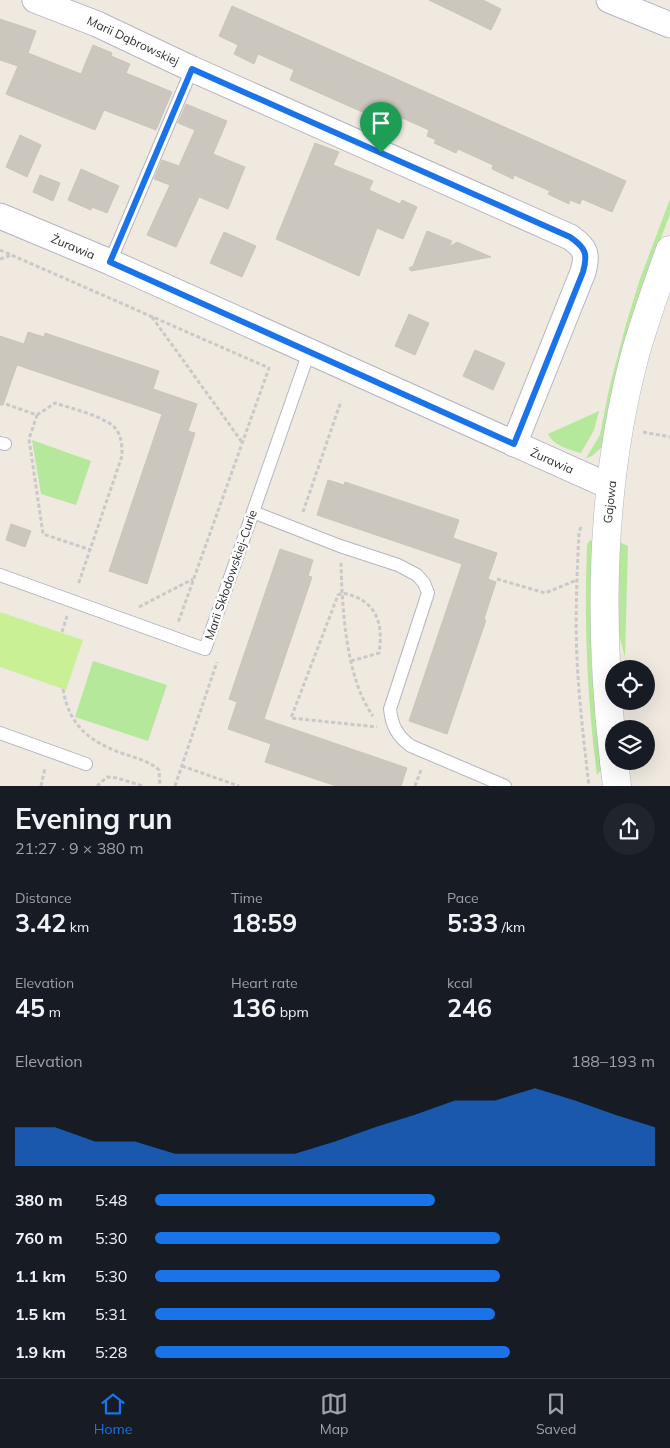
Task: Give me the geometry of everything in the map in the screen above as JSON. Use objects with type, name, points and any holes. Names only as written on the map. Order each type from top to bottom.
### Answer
[{"type":"street","name":"Marii Dąbrowskiej","points":[[35,0],[97,24],[192,69],[570,237],[581,245],[586,260],[583,272],[514,444]]},
{"type":"street","points":[[609,0],[670,25]]},
{"type":"street","name":"Żurawia","points":[[0,216],[110,262],[611,487]]},
{"type":"street","name":"Gajowa","points":[[610,720],[606,685],[604,575],[611,487],[626,395],[636,351],[670,250]]},
{"type":"street","name":"Gajowa","points":[[615,770],[616,786]]},
{"type":"lane","points":[[110,262],[192,69]]},
{"type":"lane","name":"Marii Skłodowskiej-Curie","points":[[0,575],[205,649],[309,352]]},
{"type":"lane","points":[[253,512],[340,546],[398,565],[417,575],[424,583],[428,593],[390,709],[394,728],[399,736],[411,746],[506,786]]},
{"type":"lane","points":[[0,733],[86,764]]},
{"type":"path","points":[[0,250],[269,368],[173,637]]},
{"type":"path","points":[[0,259],[13,255]]},
{"type":"path","points":[[151,315],[242,442]]},
{"type":"path","points":[[297,530],[341,400]]},
{"type":"path","points":[[0,402],[37,415]]},
{"type":"path","points":[[62,632],[91,550],[122,456],[122,440],[118,431],[111,423],[55,403],[37,415],[29,439],[43,534],[91,550]]},
{"type":"path","points":[[340,546],[342,611],[351,661],[360,693],[376,722],[399,736]]},
{"type":"path","points":[[497,579],[546,593],[582,578]]},
{"type":"path","points":[[131,610],[194,579]]},
{"type":"path","points":[[342,593],[360,598],[368,604],[381,628],[379,653],[351,661]]},
{"type":"path","points":[[342,593],[338,595],[292,718],[385,727]]},
{"type":"path","points":[[63,689],[74,722],[79,729],[107,748],[151,763],[159,770],[160,786]]},
{"type":"path","points":[[182,766],[239,786]]},
{"type":"path","points":[[97,786],[106,777],[117,778],[142,786]]},
{"type":"green space","points":[[670,199],[670,214],[645,280],[602,447],[592,456],[586,458],[600,435],[609,389],[626,324],[640,279]]},
{"type":"green space","points":[[599,411],[594,430],[581,453],[557,444],[548,434]]},
{"type":"green space","points":[[32,440],[91,461],[76,505],[41,494]]},
{"type":"green space","points":[[590,540],[593,542],[591,659],[601,761],[601,770],[597,775],[591,717],[586,631],[587,545]]},
{"type":"green space","points":[[619,542],[628,546],[625,657],[618,631]]},
{"type":"green space","points":[[0,612],[83,640],[66,690],[0,667]]},
{"type":"green space","points":[[93,661],[167,685],[148,741],[75,717]]},
{"type":"building","points":[[429,0],[483,0],[501,9],[491,30]]},
{"type":"building","points":[[232,6],[626,181],[612,212],[582,199],[580,204],[570,200],[569,204],[548,194],[550,191],[514,175],[513,179],[492,169],[493,165],[458,149],[456,153],[434,143],[436,140],[427,136],[429,130],[378,107],[375,114],[368,111],[367,114],[290,80],[294,70],[258,54],[254,64],[234,54],[238,45],[219,36]]},
{"type":"building","points":[[0,19],[36,31],[28,53],[81,74],[93,45],[112,53],[111,56],[130,64],[126,73],[172,92],[156,130],[104,110],[95,130],[6,94],[18,66],[0,60]]},
{"type":"building","points":[[186,104],[227,121],[213,154],[245,167],[228,209],[199,197],[176,247],[147,235],[170,185],[154,179],[162,160],[179,166],[195,130],[178,123]]},
{"type":"building","points":[[20,135],[41,145],[27,177],[6,167]]},
{"type":"building","points":[[315,143],[339,152],[333,165],[373,181],[369,190],[400,204],[402,200],[417,207],[403,239],[377,228],[359,276],[276,239]]},
{"type":"building","points":[[81,169],[119,186],[107,213],[92,207],[91,210],[68,200]]},
{"type":"building","points":[[40,175],[60,183],[53,201],[33,192]]},
{"type":"building","points":[[427,231],[452,241],[449,247],[457,242],[491,257],[411,271],[409,268],[413,266]]},
{"type":"building","points":[[224,232],[256,246],[242,277],[210,263]]},
{"type":"building","points":[[409,314],[429,323],[415,355],[395,346]]},
{"type":"building","points":[[28,332],[44,337],[45,333],[159,371],[153,389],[197,404],[188,431],[195,433],[147,584],[109,571],[162,414],[17,365],[3,405],[0,405],[0,336],[24,344]]},
{"type":"building","points":[[475,350],[505,363],[493,390],[463,376]]},
{"type":"building","points":[[328,480],[344,485],[345,482],[459,520],[453,538],[497,553],[488,579],[496,582],[484,619],[486,620],[447,734],[409,721],[462,564],[317,515]]},
{"type":"building","points":[[11,524],[31,531],[25,547],[6,540]]},
{"type":"building","points":[[280,549],[313,560],[308,576],[312,577],[264,719],[407,768],[401,786],[336,786],[265,762],[271,744],[228,729],[237,702],[229,699]]},
{"type":"route","points":[[192,69],[381,153],[570,237],[581,245],[585,252],[586,260],[583,272],[514,444],[189,300],[110,262],[192,69]]}]
